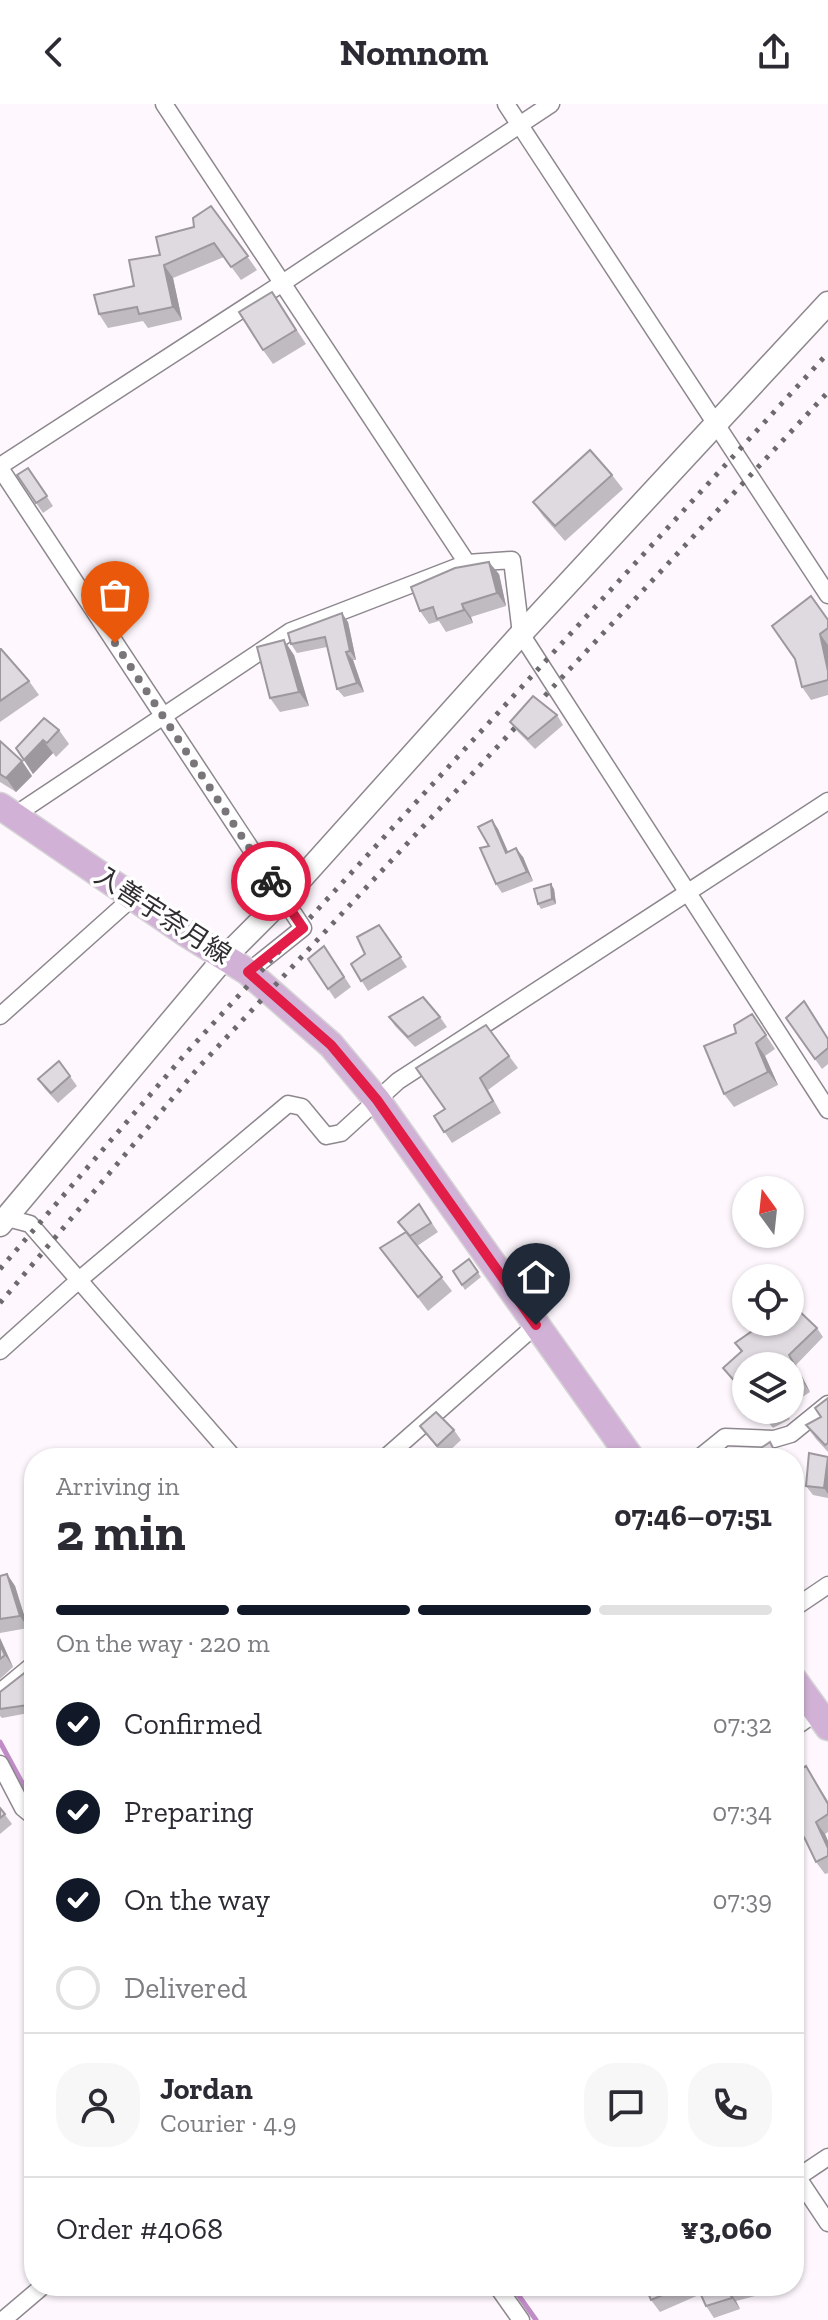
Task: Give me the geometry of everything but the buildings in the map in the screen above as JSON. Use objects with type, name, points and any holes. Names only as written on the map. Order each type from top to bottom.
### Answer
[{"type":"main road","name":"入善宇奈月線","points":[[7,811],[248,972],[331,1045],[377,1100],[624,1448]]},
{"type":"main road","points":[[804,1694],[823,1720]]},
{"type":"street","points":[[164,104],[467,563]]},
{"type":"street","points":[[506,104],[828,595]]},
{"type":"street","points":[[248,972],[303,928],[0,467],[551,104]]},
{"type":"street","points":[[2,1220],[225,957],[283,899],[521,634],[828,303]]},
{"type":"street","points":[[7,811],[164,717],[291,631],[467,563],[512,560],[521,634],[828,1110]]},
{"type":"street","points":[[0,1351],[79,1280],[288,1104],[302,1107],[326,1136],[341,1133],[398,1081],[828,801]]},
{"type":"street","points":[[0,1016],[133,897]]},
{"type":"street","points":[[2,1220],[30,1224],[225,1448]]},
{"type":"street","points":[[396,1448],[536,1325]]},
{"type":"street","points":[[711,1448],[725,1437],[774,1439],[791,1434],[828,1404]]},
{"type":"street","points":[[804,1601],[828,1585]]},
{"type":"street","points":[[0,1692],[24,1672]]},
{"type":"street","points":[[0,1764],[24,1809]]},
{"type":"street","points":[[804,2170],[828,2157]]},
{"type":"street","points":[[804,2187],[828,2223]]},
{"type":"street","points":[[3,2320],[31,2296]]},
{"type":"street","points":[[504,2296],[521,2320]]},
{"type":"waterway","points":[[0,1742],[24,1786]]},
{"type":"waterway","points":[[519,2296],[536,2320]]},
{"type":"railway","points":[[0,1269],[187,1052],[828,353]]},
{"type":"railway","points":[[0,1303],[198,1068],[828,392]]},
{"type":"way so far","points":[[115,643],[271,881]]},
{"type":"route","points":[[271,881],[303,928],[248,972],[331,1045],[377,1100],[536,1325]]}]
